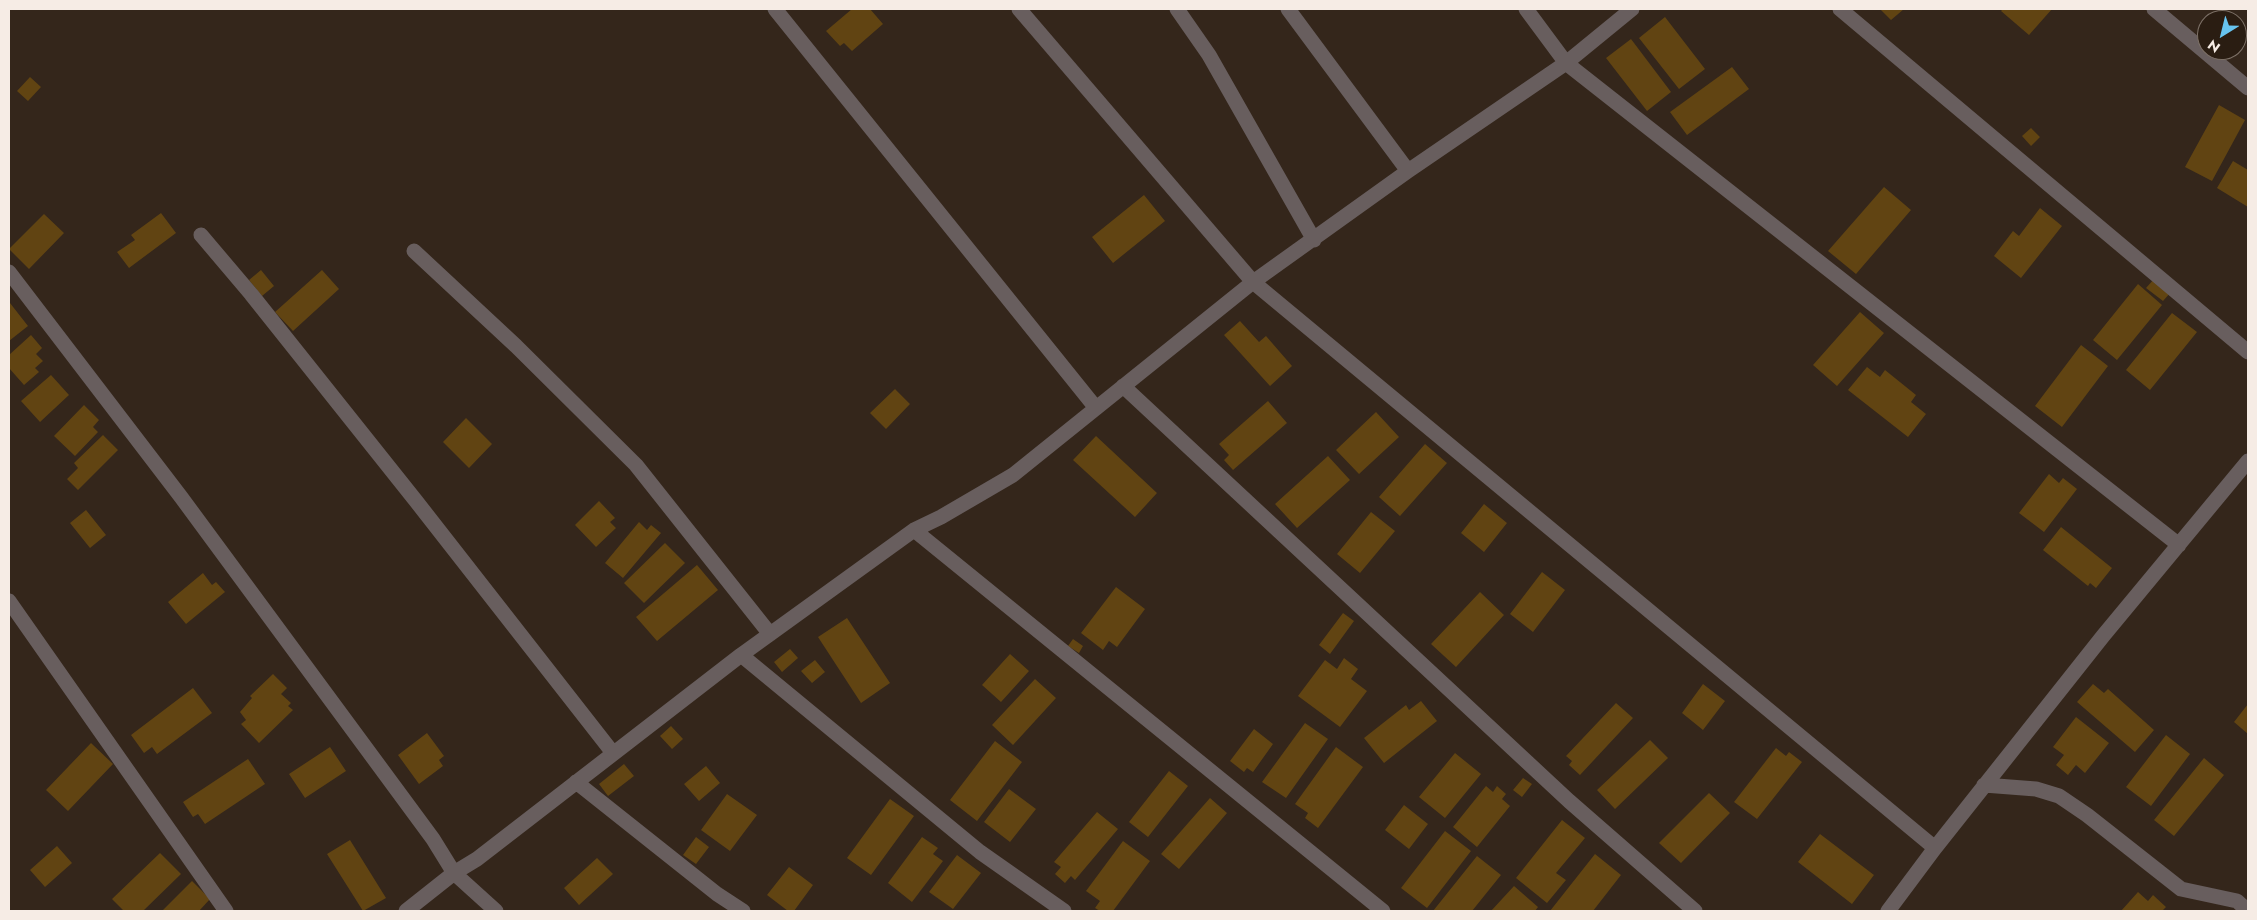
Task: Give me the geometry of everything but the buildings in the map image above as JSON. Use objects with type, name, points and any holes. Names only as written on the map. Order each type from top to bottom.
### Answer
[{"type":"street","points":[[775,9],[1096,408]]},
{"type":"street","points":[[1019,9],[1254,282],[1935,848]]},
{"type":"street","points":[[1177,9],[1209,55],[1314,240]]},
{"type":"street","points":[[1288,9],[1408,171]]},
{"type":"street","points":[[1526,9],[1566,63],[2178,545]]},
{"type":"street","points":[[406,911],[454,872],[477,859],[741,655],[914,530],[941,517],[1013,475],[1254,282],[1408,171],[1566,63],[1632,9]]},
{"type":"street","points":[[1840,9],[2248,352]]},
{"type":"street","points":[[2154,9],[2248,88]]},
{"type":"street","points":[[201,235],[251,294],[416,501],[613,753]]},
{"type":"street","points":[[414,251],[516,346],[636,465],[770,634]]},
{"type":"street","points":[[9,272],[187,505],[433,839],[454,872],[496,911]]},
{"type":"street","points":[[1123,386],[1569,802],[1695,911]]},
{"type":"street","points":[[1893,910],[1935,848],[1984,786],[2103,636],[2248,462]]},
{"type":"street","points":[[914,530],[1383,911]]},
{"type":"street","points":[[9,602],[226,911]]},
{"type":"street","points":[[741,655],[980,852],[1064,911]]},
{"type":"street","points":[[576,782],[717,894],[743,911]]},
{"type":"street","points":[[1984,786],[2036,789],[2059,796],[2087,815],[2181,890],[2237,901],[2248,911]]}]
